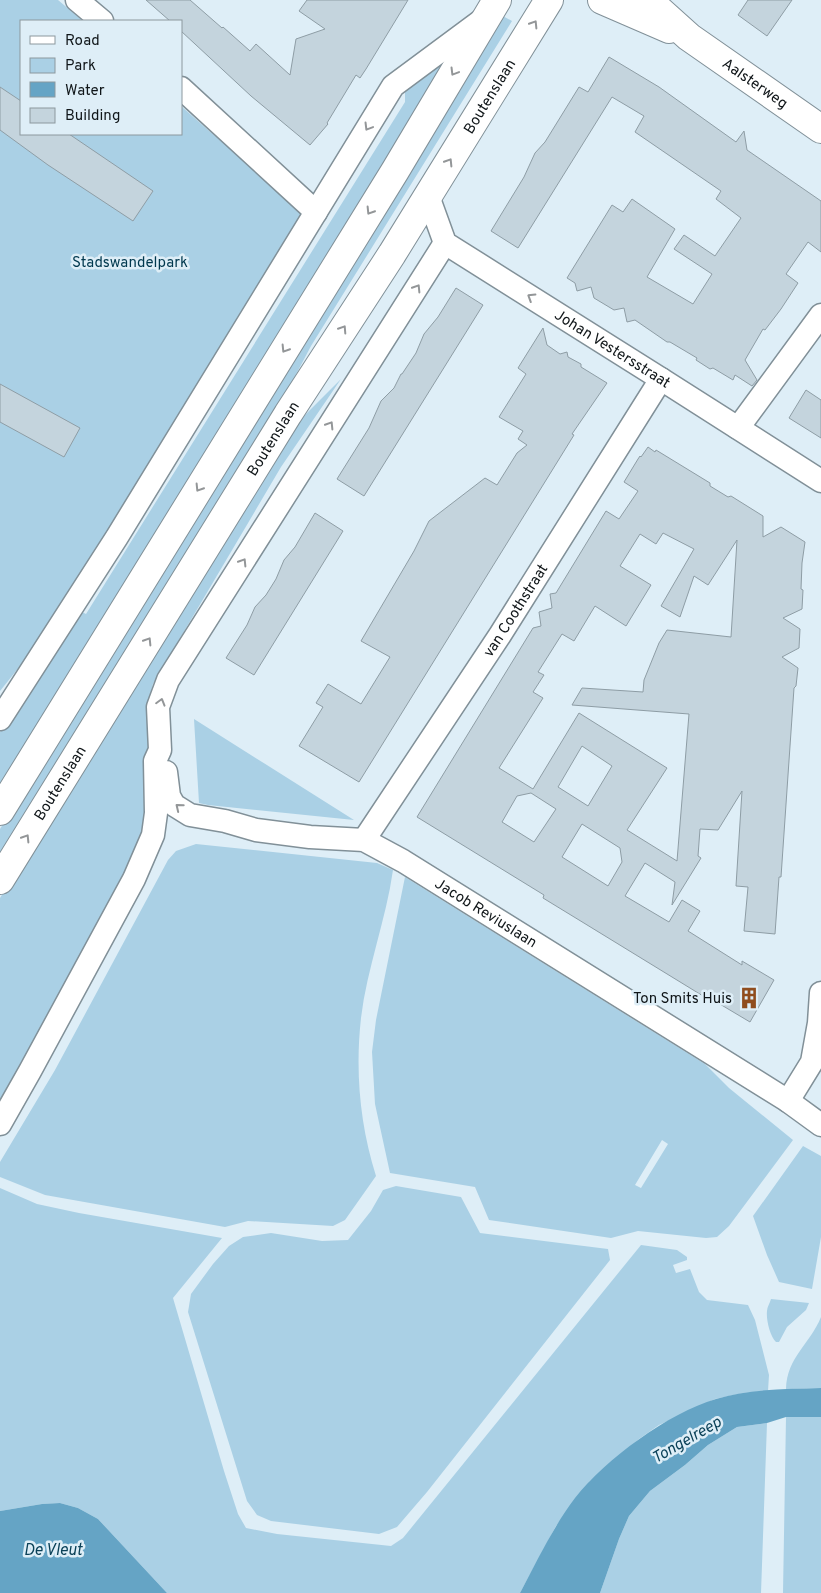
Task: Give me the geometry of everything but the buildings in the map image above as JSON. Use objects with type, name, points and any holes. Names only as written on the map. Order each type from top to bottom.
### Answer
[{"type":"main road","name":"Boutenslaan","points":[[0,880],[288,414],[428,196],[549,0]]},
{"type":"main road","name":"Aalsterweg","points":[[602,0],[689,38]]},
{"type":"main road","name":"Aalsterweg","points":[[648,0],[689,38],[821,129]]},
{"type":"main road","points":[[0,811],[395,171],[491,9]]},
{"type":"street","points":[[77,0],[101,20]]},
{"type":"street","points":[[0,719],[117,537],[393,86],[491,9]]},
{"type":"street","points":[[182,89],[316,212]]},
{"type":"street","points":[[0,1124],[130,888],[153,835],[156,813],[155,761],[160,750],[158,707],[168,680],[445,243],[428,196]]},
{"type":"street","name":"Johan Vestersstraat","points":[[445,243],[821,481]]},
{"type":"street","points":[[738,428],[821,315]]},
{"type":"street","name":"van Coothstraat","points":[[364,840],[500,635],[661,378]]},
{"type":"street","name":"Jacob Reviuslaan","points":[[160,750],[165,762],[169,796],[174,805],[190,815],[225,821],[256,830],[310,837],[364,840],[412,866],[788,1100],[821,1125]]},
{"type":"street","points":[[788,1100],[812,1062],[819,1023],[821,993]]},
{"type":"green space","name":"Stadswandelpark","points":[[0,0],[58,0],[82,20],[20,20],[20,135],[182,135],[182,107],[312,219],[28,656],[0,691]]},
{"type":"green space","points":[[501,15],[512,21],[311,346],[282,401],[0,859],[0,829],[446,108]]},
{"type":"green space","points":[[442,59],[447,62],[0,791],[0,732],[27,693],[78,610],[86,614],[405,102],[405,91]]},
{"type":"green space","points":[[341,379],[281,467],[153,684],[148,701],[151,812],[145,838],[0,1109],[0,898],[289,431]]},
{"type":"green space","points":[[194,719],[354,820],[199,803]]},
{"type":"green space","points":[[196,844],[377,863],[393,870],[364,999],[359,1038],[360,1098],[366,1137],[376,1176],[345,1220],[333,1226],[248,1221],[225,1227],[45,1195],[0,1177],[0,1162],[55,1070],[168,860],[176,851]]},
{"type":"green space","points":[[405,877],[705,1064],[729,1088],[793,1140],[729,1226],[717,1237],[706,1238],[638,1231],[611,1238],[489,1220],[475,1187],[390,1173],[375,1104],[372,1052],[376,1020]],"holes":[[[662,1140],[668,1144],[641,1188],[635,1185]]]},
{"type":"green space","points":[[803,1146],[821,1156],[821,1237],[812,1289],[779,1282],[753,1216]]},
{"type":"green space","points":[[396,1186],[461,1197],[480,1233],[608,1249],[610,1260],[427,1492],[397,1527],[379,1534],[271,1521],[257,1515],[247,1501],[188,1312],[191,1294],[229,1246],[243,1237],[271,1233],[322,1241],[348,1240],[371,1211],[383,1190]]},
{"type":"green space","points":[[0,1188],[37,1204],[222,1238],[173,1298],[224,1471],[238,1514],[246,1528],[277,1534],[391,1546],[403,1538],[641,1245],[677,1250],[687,1257],[687,1260],[673,1265],[676,1273],[690,1269],[699,1292],[707,1300],[748,1305],[755,1320],[769,1375],[768,1391],[743,1393],[715,1399],[659,1425],[639,1439],[590,1481],[556,1526],[520,1593],[167,1593],[98,1519],[78,1508],[60,1503],[0,1511]]},
{"type":"green space","points":[[771,1299],[809,1303],[806,1310],[787,1327],[779,1342],[776,1342],[774,1339],[768,1323],[767,1310]]},
{"type":"green space","points":[[821,1317],[821,1388],[786,1389],[790,1368]]},
{"type":"green space","points":[[786,1417],[821,1417],[821,1593],[783,1593]]},
{"type":"green space","points":[[767,1423],[761,1593],[600,1593],[629,1516],[650,1491],[708,1445],[737,1427]]},
{"type":"water","name":"Tongelreep","points":[[821,1388],[821,1417],[786,1417],[767,1423],[737,1427],[708,1445],[650,1491],[629,1516],[600,1593],[520,1593],[552,1532],[575,1498],[603,1468],[658,1426],[697,1406],[716,1399],[754,1391]]},
{"type":"water","name":"De Vleut","points":[[60,1503],[78,1508],[98,1519],[167,1593],[0,1593],[0,1511]]},
{"type":"place","name":"Ton Smits Huis","points":[[749,998]]}]
